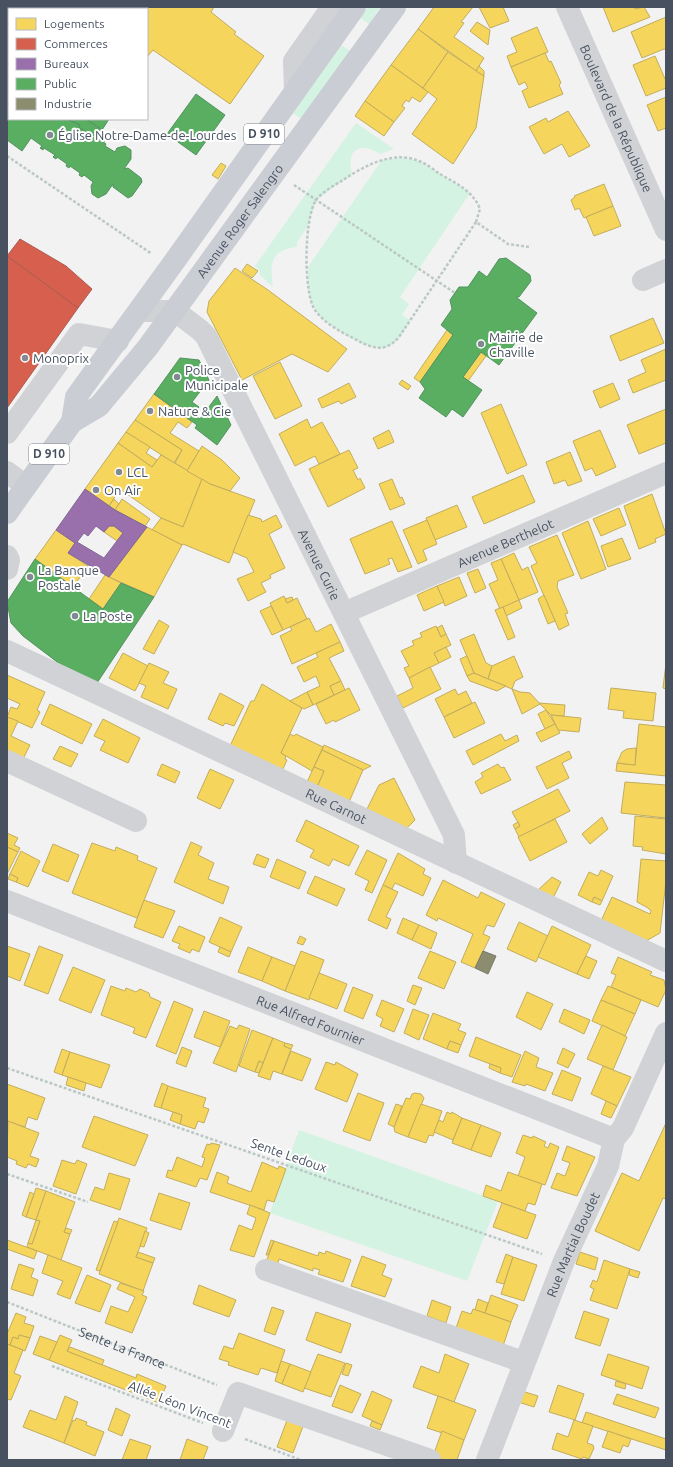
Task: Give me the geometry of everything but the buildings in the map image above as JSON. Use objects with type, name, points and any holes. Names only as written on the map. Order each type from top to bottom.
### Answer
[{"type":"main road","name":"Avenue Roger Salengro","points":[[72,422],[76,397],[139,312],[355,7]]},
{"type":"main road","name":"Avenue Roger Salengro","points":[[7,513],[72,422],[99,406],[148,347],[395,7]]},
{"type":"street","points":[[295,91],[294,61],[332,7]]},
{"type":"street","name":"Boulevard de la République","points":[[567,7],[666,230]]},
{"type":"street","points":[[643,280],[666,270]]},
{"type":"street","points":[[139,312],[175,311]]},
{"type":"street","name":"Avenue Curie","points":[[175,311],[206,336],[454,835],[456,863]]},
{"type":"street","points":[[7,433],[16,408],[79,334],[118,341]]},
{"type":"street","points":[[7,472],[26,486]]},
{"type":"street","name":"Avenue Berthelot","points":[[344,613],[666,473]]},
{"type":"street","points":[[7,556],[9,560],[7,569]]},
{"type":"street","name":"Rue Carnot","points":[[7,651],[666,961]]},
{"type":"street","points":[[7,760],[136,821]]},
{"type":"street","name":"Rue Alfred Fournier","points":[[7,901],[614,1139]]},
{"type":"street","name":"Rue Martial Boudet","points":[[486,1460],[523,1362],[564,1262],[608,1166],[614,1139],[623,1128],[666,1033]]},
{"type":"street","points":[[266,1270],[523,1362]]},
{"type":"street","points":[[223,1431],[238,1393],[430,1460]]},
{"type":"path","points":[[7,156],[147,253],[174,262]]},
{"type":"path","points":[[404,158],[419,161],[473,196],[480,209],[476,222],[393,345],[386,348],[374,348],[336,329],[315,310],[307,278],[308,226],[316,200],[358,170],[382,160],[404,158]]},
{"type":"path","points":[[275,173],[455,293]]},
{"type":"path","points":[[476,222],[508,244],[529,248]]},
{"type":"path","name":"Sente Ledoux","points":[[7,1068],[564,1262]]},
{"type":"path","points":[[7,1174],[88,1202]]},
{"type":"path","name":"Sente La France","points":[[7,1302],[238,1393]]},
{"type":"path","name":"Allée Léon Vincent","points":[[52,1366],[301,1460]]},
{"type":"green space","points":[[368,7],[380,7],[369,24],[360,18]]},
{"type":"green space","points":[[341,45],[350,51],[302,119],[293,113]]},
{"type":"green space","points":[[356,123],[394,149],[380,154],[366,148],[356,150],[351,159],[352,174],[316,200],[308,226],[297,242],[297,247],[281,251],[276,255],[272,265],[273,287],[259,274],[260,271],[255,266]]},
{"type":"green space","points":[[404,158],[419,161],[470,193],[400,297],[409,304],[402,315],[410,320],[406,328],[394,344],[386,348],[379,348],[369,346],[347,336],[319,315],[309,294],[308,267],[382,160]]},
{"type":"green space","points":[[299,1130],[498,1201],[467,1281],[270,1213]]},
{"type":"place","name":"Église Notre-Dame-de-Lourdes","points":[[50,135]]},
{"type":"place","name":"Mairie de Chaville","points":[[481,344]]},
{"type":"place","name":"Monoprix","points":[[25,358]]},
{"type":"place","name":"Police Municipale","points":[[177,377]]},
{"type":"place","name":"Nature & Cie","points":[[150,411]]},
{"type":"place","name":"LCL","points":[[119,472]]},
{"type":"place","name":"On Air","points":[[96,490]]},
{"type":"place","name":"La Banque Postale","points":[[30,577]]},
{"type":"place","name":"La Poste","points":[[75,616]]}]
